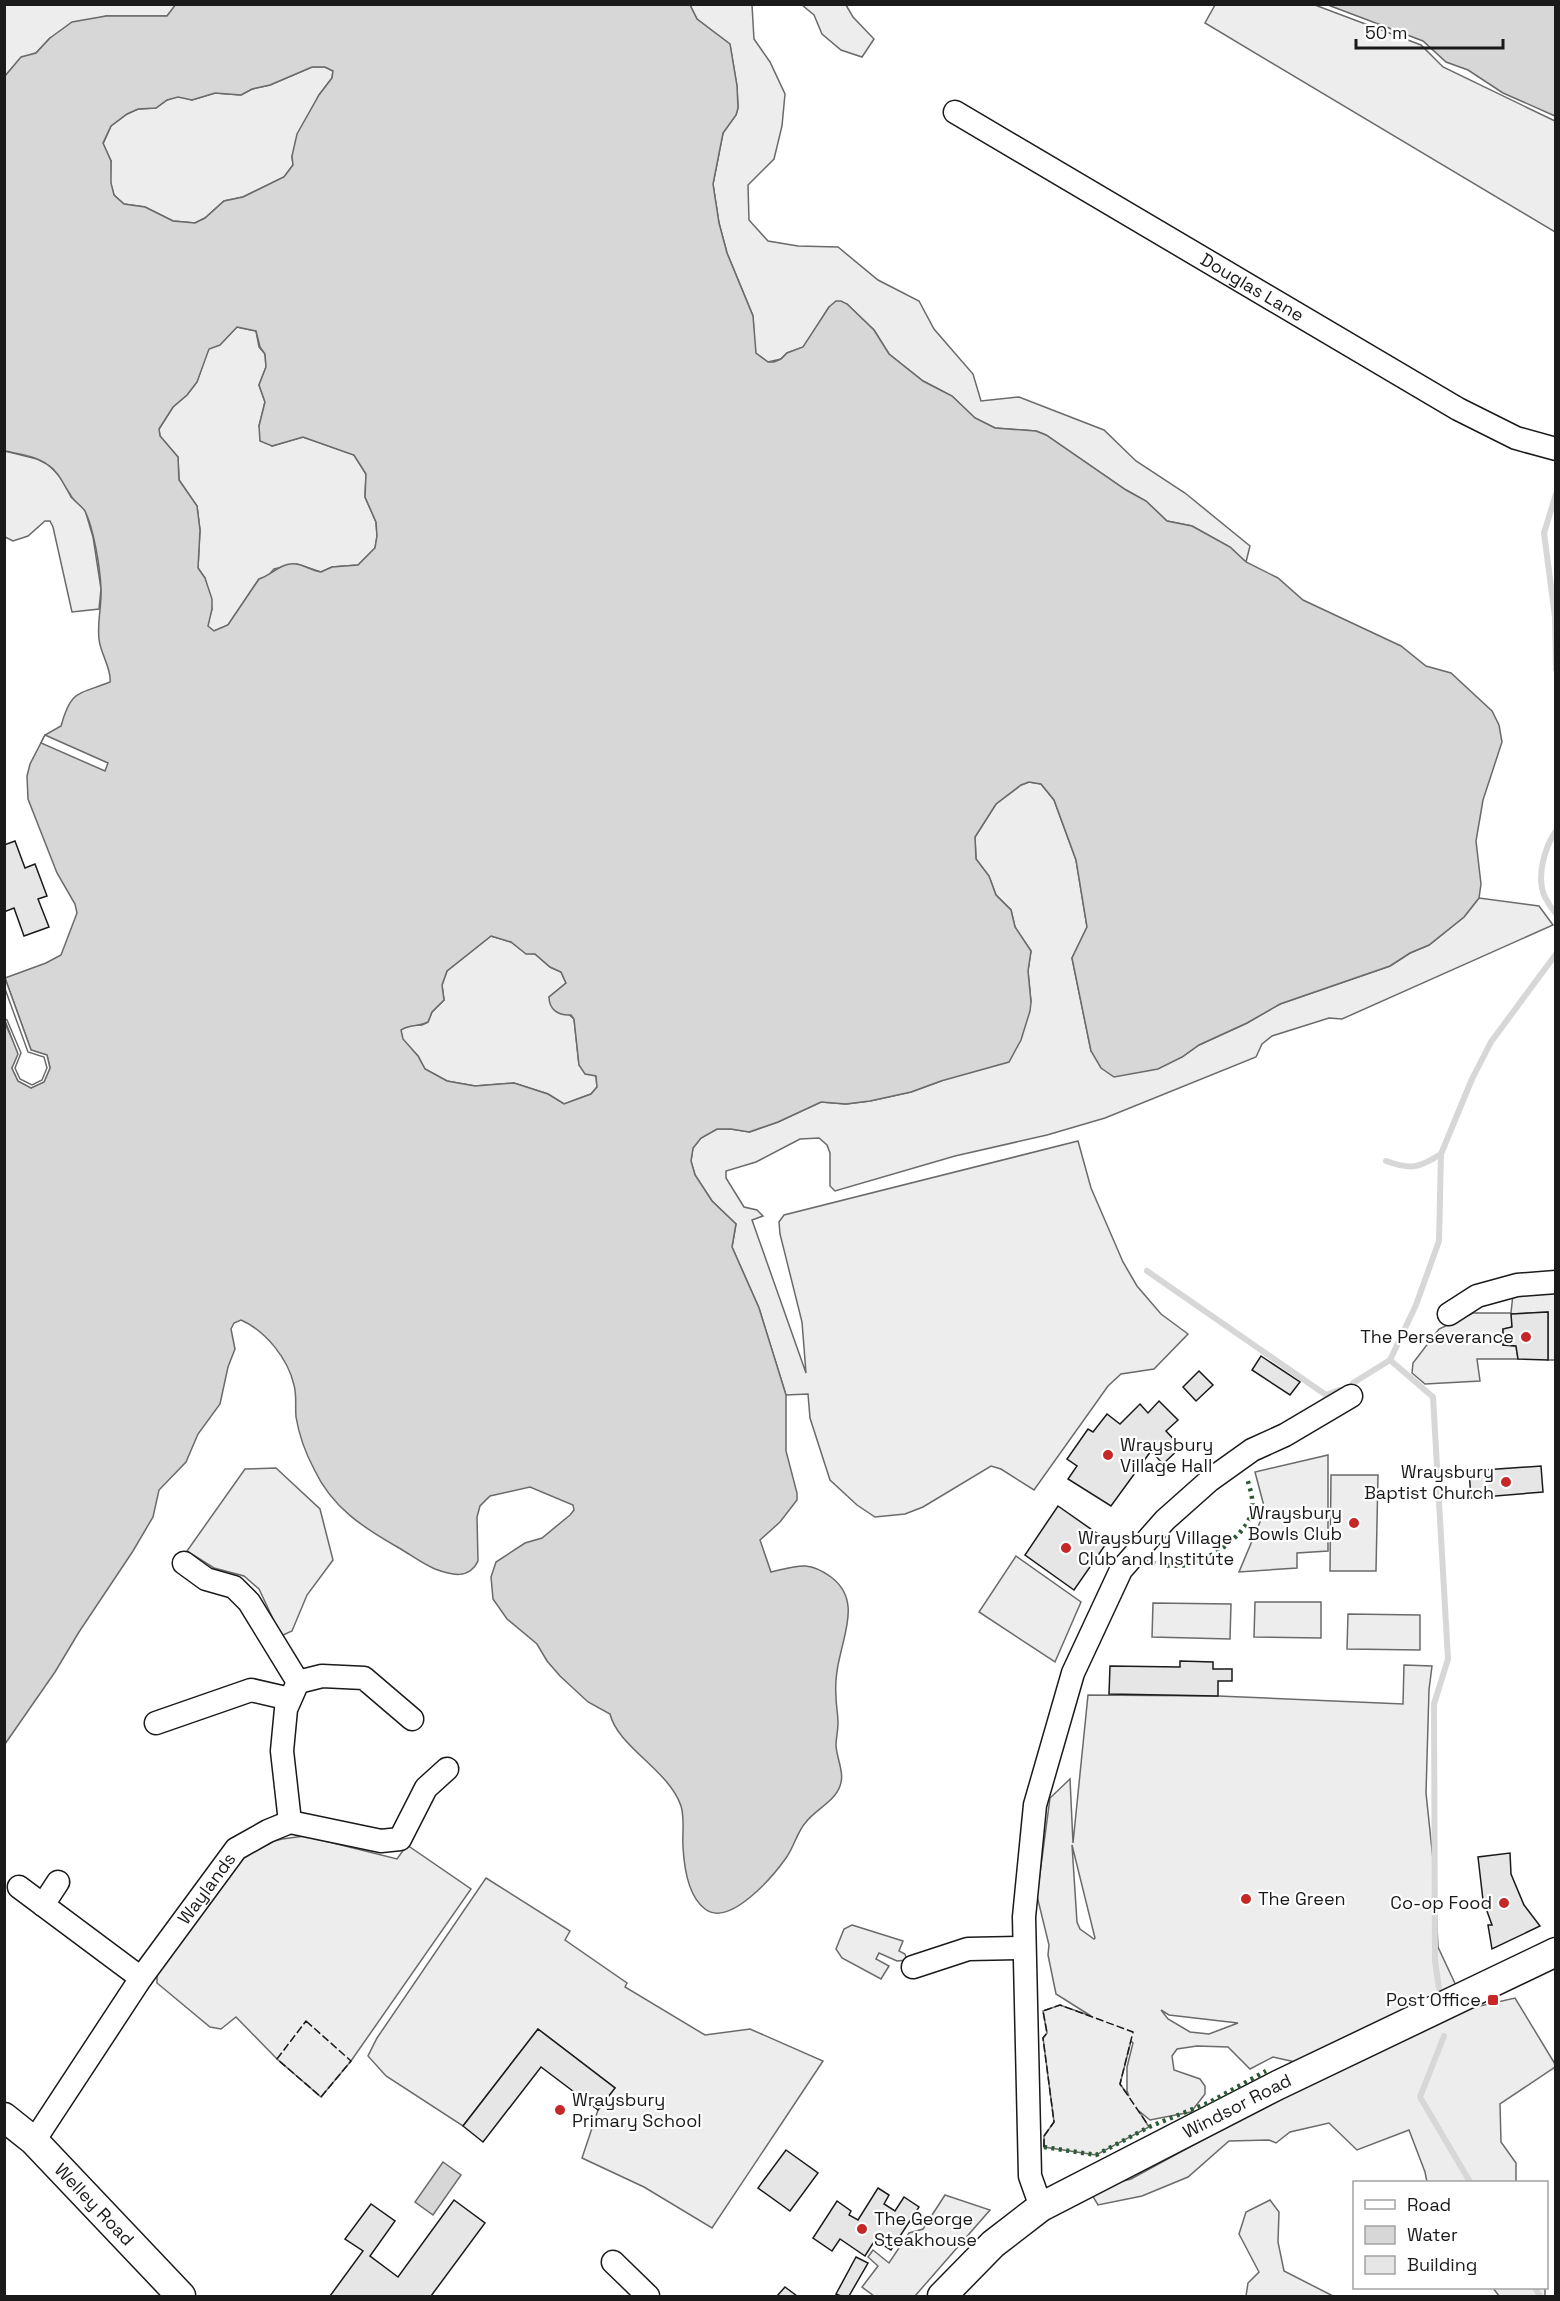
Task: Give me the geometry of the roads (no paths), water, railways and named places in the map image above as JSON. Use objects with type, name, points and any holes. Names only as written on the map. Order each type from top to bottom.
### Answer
[{"type":"main road","name":"Windsor Road","points":[[942,2296],[993,2244],[1041,2206],[1278,2085],[1556,1952]]},
{"type":"main road","name":"Welley Road","points":[[4,2116],[34,2141],[181,2296]]},
{"type":"street","name":"Douglas Lane","points":[[955,112],[1458,409],[1516,438],[1556,449]]},
{"type":"street","points":[[1449,1314],[1477,1296],[1517,1285],[1556,1282]]},
{"type":"street","points":[[1041,2206],[1030,2176],[1024,1917],[1035,1804],[1073,1674],[1121,1570],[1165,1520],[1210,1480],[1252,1450],[1285,1435],[1351,1396]]},
{"type":"street","points":[[184,1563],[206,1578],[234,1587],[249,1602],[294,1690],[286,1709],[282,1751],[290,1822],[381,1841],[400,1839],[426,1788],[447,1768]]},
{"type":"street","points":[[156,1723],[251,1690],[294,1690],[322,1676],[364,1678],[412,1719]]},
{"type":"street","name":"Waylands","points":[[34,2141],[141,1978],[236,1849],[290,1822]]},
{"type":"street","points":[[43,1905],[58,1882]]},
{"type":"street","points":[[19,1887],[141,1978]]},
{"type":"street","points":[[913,1967],[968,1949],[1024,1948]]},
{"type":"street","points":[[613,2262],[648,2296]]},
{"type":"water","points":[[176,4],[690,5],[697,19],[730,44],[738,108],[736,115],[723,133],[713,184],[719,223],[727,253],[753,316],[756,353],[768,362],[781,359],[787,353],[803,347],[829,307],[836,301],[847,304],[874,330],[889,354],[923,381],[952,396],[975,418],[995,428],[1036,431],[1046,435],[1126,490],[1146,501],[1167,521],[1192,526],[1230,547],[1246,562],[1278,578],[1303,600],[1401,646],[1426,666],[1451,673],[1492,711],[1499,725],[1502,742],[1483,800],[1476,841],[1481,884],[1479,898],[1464,917],[1429,945],[1410,953],[1390,966],[1280,1004],[1247,1023],[1199,1045],[1158,1069],[1114,1077],[1101,1068],[1091,1051],[1072,958],[1087,927],[1076,860],[1054,800],[1041,784],[1029,782],[1021,785],[996,804],[975,837],[976,859],[989,876],[996,895],[1011,910],[1015,927],[1031,951],[1028,971],[1030,1011],[1021,1040],[1009,1062],[911,1092],[870,1101],[846,1104],[821,1102],[778,1122],[749,1132],[717,1129],[701,1138],[693,1148],[691,1161],[695,1175],[712,1201],[736,1224],[732,1247],[759,1308],[786,1395],[786,1451],[797,1500],[780,1522],[760,1540],[771,1572],[802,1566],[816,1568],[840,1585],[848,1604],[847,1624],[836,1686],[838,1723],[836,1746],[841,1771],[840,1786],[834,1796],[803,1826],[789,1854],[772,1876],[750,1897],[727,1911],[715,1913],[705,1909],[691,1889],[686,1872],[681,1806],[666,1781],[623,1737],[610,1714],[588,1702],[560,1676],[547,1661],[537,1644],[507,1619],[493,1599],[491,1577],[496,1562],[525,1543],[542,1538],[570,1515],[574,1510],[573,1505],[530,1487],[490,1496],[480,1506],[477,1517],[478,1561],[474,1567],[465,1573],[453,1574],[426,1565],[373,1533],[350,1516],[330,1495],[321,1483],[303,1444],[296,1417],[295,1389],[287,1365],[275,1347],[259,1331],[241,1320],[234,1323],[231,1329],[235,1349],[228,1367],[220,1404],[198,1434],[186,1462],[159,1490],[153,1517],[133,1551],[55,1672],[5,1744],[4,1021],[19,1054],[12,1068],[18,1081],[31,1088],[44,1082],[50,1068],[47,1055],[31,1050],[5,978],[61,955],[77,913],[75,904],[57,873],[28,799],[27,776],[30,764],[45,735],[61,726],[72,700],[83,692],[110,682],[110,677],[99,639],[101,594],[98,560],[85,511],[73,499],[52,468],[33,457],[5,451],[5,76],[21,57],[36,53],[50,38],[72,22],[106,16],[167,16]],"holes":[[[312,67],[325,67],[333,71],[332,78],[319,95],[297,134],[292,156],[293,165],[284,177],[243,197],[224,201],[205,218],[195,223],[173,221],[145,207],[124,204],[114,195],[111,183],[111,161],[103,143],[111,126],[127,114],[138,109],[156,108],[167,100],[178,97],[192,100],[215,93],[241,95]],[[237,327],[256,331],[260,347],[265,354],[266,367],[259,385],[265,402],[259,426],[260,441],[272,446],[303,437],[354,455],[366,474],[365,497],[376,522],[377,536],[375,548],[358,565],[332,567],[321,572],[291,564],[259,579],[228,625],[214,631],[208,626],[212,599],[205,578],[198,568],[200,530],[197,506],[179,480],[178,457],[160,436],[159,429],[173,407],[197,382],[209,349],[220,345]],[[491,936],[511,942],[526,954],[535,954],[550,967],[561,972],[566,983],[549,997],[549,1001],[555,1011],[571,1015],[574,1019],[579,1065],[585,1074],[596,1076],[597,1087],[591,1094],[564,1104],[548,1094],[514,1083],[475,1086],[447,1081],[425,1069],[418,1056],[403,1039],[401,1030],[428,1022],[432,1012],[444,1000],[442,985],[447,971]]]},
{"type":"water","points":[[1328,5],[1555,5],[1555,116],[1503,93],[1468,70],[1446,62],[1423,41]]},
{"type":"water","points":[[443,2162],[461,2175],[433,2215],[415,2202]]},
{"type":"waterway","points":[[1556,494],[1544,533],[1555,617],[1556,669]]},
{"type":"waterway","points":[[1556,831],[1545,854],[1541,872],[1542,889],[1556,914]]},
{"type":"waterway","points":[[1353,1383],[1390,1360],[1416,1305],[1439,1241],[1441,1154],[1472,1079],[1491,1042],[1556,954]]},
{"type":"waterway","points":[[1386,1161],[1402,1166],[1415,1166],[1441,1154]]},
{"type":"waterway","points":[[1147,1271],[1326,1395],[1339,1390]]},
{"type":"waterway","points":[[1390,1360],[1433,1397],[1448,1659],[1434,1704],[1435,1961],[1439,1988]]},
{"type":"waterway","points":[[1444,2036],[1420,2097],[1469,2181]]},
{"type":"waterway","points":[[1536,2289],[1540,2296]]},
{"type":"place","name":"The Perseverance","points":[[1526,1337]]},
{"type":"place","name":"Wraysbury Village Hall","points":[[1108,1455]]},
{"type":"place","name":"Wraysbury Baptist Church","points":[[1506,1482]]},
{"type":"place","name":"Wraysbury Bowls Club","points":[[1354,1523]]},
{"type":"place","name":"Wraysbury Village Club and Institute","points":[[1066,1548]]},
{"type":"place","name":"The Green","points":[[1246,1899]]},
{"type":"place","name":"Co-op Food","points":[[1504,1903]]},
{"type":"place","name":"Post Office","points":[[1493,2000]]},
{"type":"place","name":"Wraysbury Primary School","points":[[560,2110]]},
{"type":"place","name":"The George Steakhouse","points":[[862,2229]]}]
